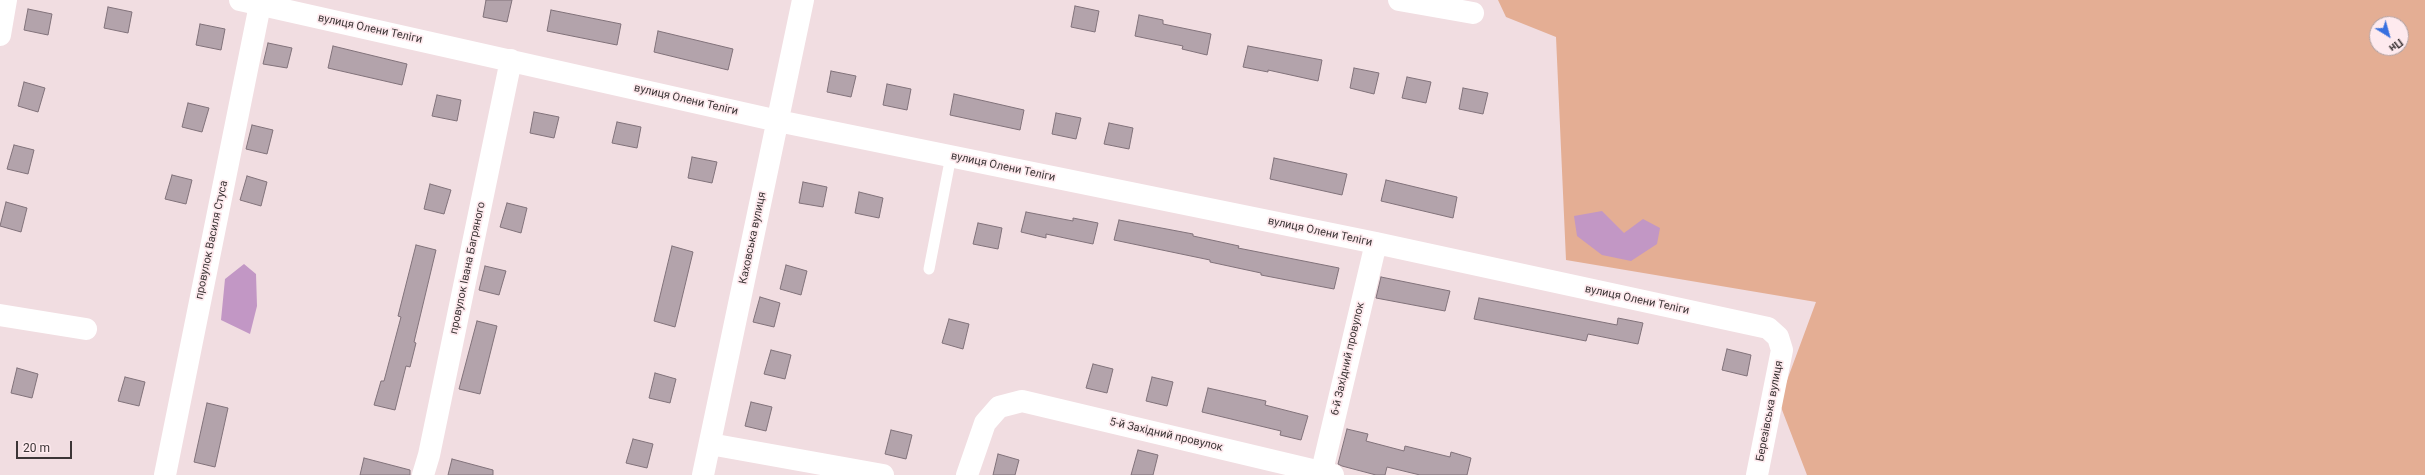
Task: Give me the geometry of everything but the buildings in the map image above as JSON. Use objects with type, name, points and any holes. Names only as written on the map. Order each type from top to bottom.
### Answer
[{"type":"street","points":[[0,35],[6,0]]},
{"type":"street","name":"Каховська вулиця","points":[[704,475],[803,0]]},
{"type":"street","points":[[1398,0],[1473,13]]},
{"type":"street","name":"вулиця Олени Теліги","points":[[250,2],[778,121],[1376,243],[1768,328]]},
{"type":"street","name":"провулок Василя Стуса","points":[[165,475],[250,2]]},
{"type":"street","name":"провулок Івана Багряного","points":[[423,475],[429,455],[511,60]]},
{"type":"street","name":"6-й Західний провулок","points":[[1325,474],[1376,243]]},
{"type":"street","points":[[0,315],[86,329]]},
{"type":"street","name":"Березівська вулиця","points":[[1757,475],[1782,350],[1778,338],[1768,328]]},
{"type":"street","name":"5-й Західний провулок","points":[[967,475],[985,423],[999,406],[1022,401],[1325,474]]},
{"type":"street","points":[[710,444],[883,475]]},
{"type":"lane","points":[[929,269],[951,156]]},
{"type":"shaded area","points":[[1498,0],[2425,0],[2425,475],[1807,475],[1779,402],[1816,302],[1566,260],[1556,37],[1506,17]]},
{"type":"shaded area","points":[[1602,211],[1624,233],[1643,219],[1660,228],[1657,244],[1631,261],[1602,255],[1577,236],[1574,216]]},
{"type":"shaded area","points":[[244,264],[256,274],[257,306],[250,334],[221,320],[225,279]]}]
